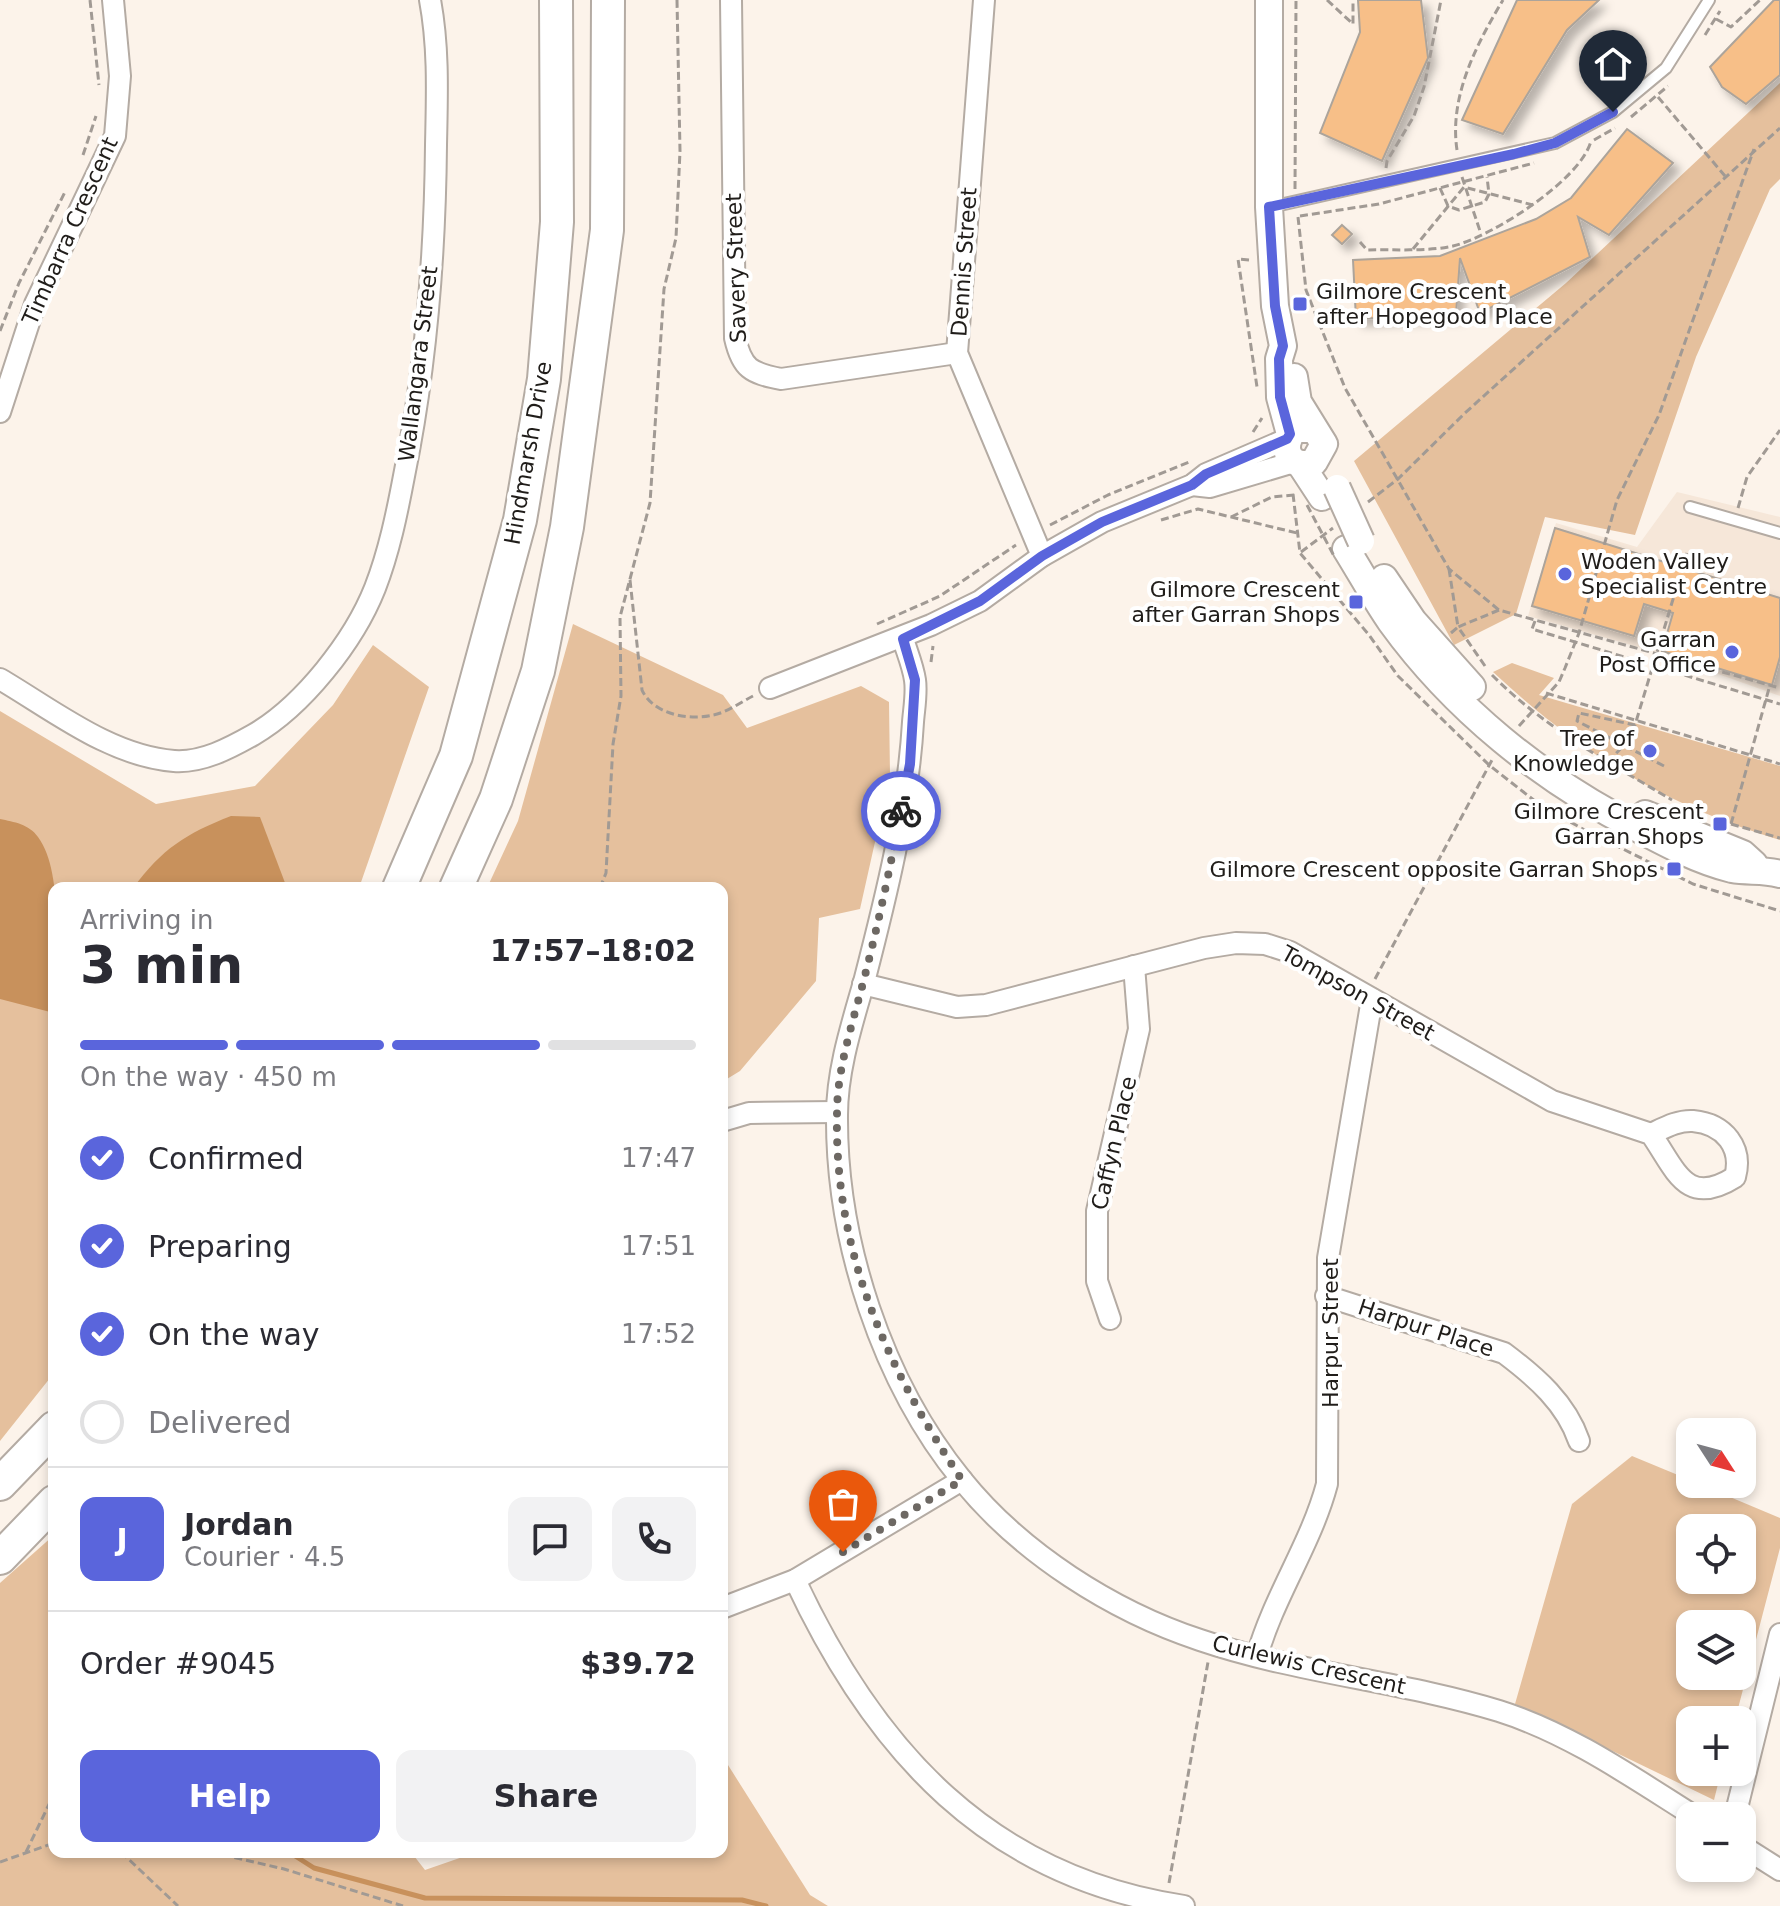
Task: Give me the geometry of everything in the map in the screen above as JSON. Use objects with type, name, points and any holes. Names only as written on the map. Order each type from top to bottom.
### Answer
[{"type":"main road","name":"Hindmarsh Drive","points":[[402,882],[456,756],[523,504],[544,379],[557,222],[556,0]]},
{"type":"main road","name":"Hindmarsh Drive","points":[[459,882],[496,799],[538,671],[567,527],[607,230],[608,0]]},
{"type":"main road","points":[[0,1484],[48,1434]]},
{"type":"main road","points":[[0,1558],[48,1508]]},
{"type":"street","name":"Timbarra Crescent","points":[[0,412],[35,304],[115,136],[120,76],[113,0]]},
{"type":"street","name":"Wallangara Street","points":[[0,679],[130,753],[176,761],[224,752],[266,727],[303,696],[342,647],[375,589],[395,523],[417,410],[435,213],[438,45],[430,0]]},
{"type":"street","name":"Savery Street","points":[[731,0],[735,338],[740,359],[757,374],[781,379],[957,353]]},
{"type":"street","name":"Dennis Street","points":[[984,0],[957,353],[1042,556]]},
{"type":"street","points":[[1269,0],[1269,207],[1275,306],[1283,346],[1291,355],[1301,447],[1347,549],[1390,620],[1420,658],[1505,743],[1619,819],[1670,846],[1725,845],[1769,871]]},
{"type":"street","points":[[770,688],[903,639],[980,601],[1042,556],[1102,522],[1192,485],[1210,487],[1301,447]]},
{"type":"street","name":"Curlewis Crescent","points":[[903,639],[915,680],[910,764],[845,1054],[837,1112],[844,1204],[854,1260],[875,1323],[896,1372],[962,1480],[1039,1554],[1094,1591],[1149,1620],[1257,1656],[1376,1679],[1501,1712],[1581,1747],[1676,1805]]},
{"type":"street","name":"Tompson Street","points":[[863,984],[957,1007],[971,1006],[1026,995],[1204,948],[1236,943],[1265,944],[1290,952],[1552,1101],[1651,1134]]},
{"type":"street","name":"Caffyn Place","points":[[1110,1319],[1097,1281],[1097,1211],[1139,1029],[1134,966]]},
{"type":"street","name":"Harpur Street","points":[[1257,1656],[1265,1628],[1318,1518],[1327,1484],[1328,1258],[1369,997]]},
{"type":"street","points":[[728,1119],[749,1113],[837,1112]]},
{"type":"street","name":"Harpur Place","points":[[1326,1296],[1504,1353],[1529,1372],[1571,1417],[1579,1441]]},
{"type":"street","points":[[728,1606],[795,1580],[962,1480]]},
{"type":"street","points":[[795,1580],[815,1623],[884,1729],[928,1781],[984,1830],[1043,1865],[1175,1905]]},
{"type":"street","points":[[1738,1802],[1780,1634]]},
{"type":"street","points":[[1756,1855],[1780,1870]]},
{"type":"lane","points":[[1269,207],[1390,183],[1555,143],[1613,112],[1666,68],[1709,0]]},
{"type":"lane","points":[[1690,507],[1780,533]]},
{"type":"path","points":[[90,0],[101,99]]},
{"type":"path","points":[[602,882],[606,873],[613,744],[621,696],[620,617],[650,503],[664,289],[676,238],[680,151],[677,0]]},
{"type":"path","points":[[1294,177],[1296,0]]},
{"type":"path","points":[[1327,0],[1353,24],[1353,0]]},
{"type":"path","points":[[1390,183],[1385,167],[1414,116],[1424,87],[1441,0]]},
{"type":"path","points":[[1481,234],[1464,187],[1455,121],[1459,96],[1471,61],[1503,0]]},
{"type":"path","points":[[1751,0],[1759,1]]},
{"type":"path","points":[[1703,13],[1731,27],[1759,1]]},
{"type":"path","points":[[1658,97],[1725,176]]},
{"type":"path","points":[[81,159],[98,112]]},
{"type":"path","points":[[1398,479],[1465,413],[1780,128]]},
{"type":"path","points":[[1360,242],[1367,250],[1413,249],[1453,246],[1481,234],[1533,205],[1562,184],[1591,141]]},
{"type":"path","points":[[1530,712],[1559,682],[1579,633],[1617,500],[1659,415],[1754,149]]},
{"type":"path","points":[[1440,188],[1448,206],[1459,210],[1485,202],[1489,194],[1487,177]]},
{"type":"path","points":[[0,331],[19,283],[69,185]]},
{"type":"path","points":[[1464,187],[1533,205]]},
{"type":"path","points":[[1413,249],[1464,187]]},
{"type":"path","points":[[1298,217],[1306,290],[1321,330],[1345,388],[1449,569],[1458,627],[1492,676],[1530,712],[1681,805]]},
{"type":"path","points":[[1734,520],[1747,477],[1780,430]]},
{"type":"path","points":[[1293,494],[1300,553]]},
{"type":"path","points":[[1231,517],[1272,497],[1293,494],[1322,497],[1347,549]]},
{"type":"path","points":[[1155,522],[1198,509],[1297,533]]},
{"type":"path","points":[[1037,523],[1049,526]]},
{"type":"path","points":[[1608,762],[1626,746],[1635,723],[1687,553]]},
{"type":"path","points":[[1449,569],[1499,610],[1780,688]]},
{"type":"path","points":[[630,577],[642,690],[647,701],[668,714],[713,716],[770,688]]},
{"type":"path","points":[[1458,627],[1499,610]]},
{"type":"path","points":[[1535,620],[1532,629],[1780,704]]},
{"type":"path","points":[[933,646],[942,640]]},
{"type":"path","points":[[1712,890],[1770,685]]},
{"type":"path","points":[[1546,693],[1635,723],[1780,764]]},
{"type":"path","points":[[1635,723],[1579,713],[1577,721],[1664,766]]},
{"type":"path","points":[[1369,997],[1489,765]]},
{"type":"path","points":[[1718,820],[1725,845]]},
{"type":"path","points":[[1725,845],[1780,838]]},
{"type":"path","points":[[1175,1905],[1211,1643]]},
{"type":"path","points":[[26,1852],[48,1806]]},
{"type":"path","points":[[0,1862],[48,1845]]},
{"type":"path","points":[[127,1858],[178,1906]]},
{"type":"path","points":[[237,1858],[284,1869],[403,1906]]},
{"type":"shaded area","points":[[1780,83],[1780,179],[1770,189],[1696,357],[1635,535],[1545,517],[1516,614],[1454,645],[1354,461],[1566,283]]},
{"type":"shaded area","points":[[1677,492],[1780,517],[1780,696],[1656,652],[1528,616],[1556,523],[1637,547]]},
{"type":"shaded area","points":[[573,624],[723,695],[747,728],[861,686],[889,702],[890,775],[860,909],[819,918],[816,981],[740,1071],[728,1078],[728,882],[490,882],[518,821]]},
{"type":"shaded area","points":[[373,645],[429,687],[361,882],[48,882],[48,1381],[0,1441],[0,711],[156,804],[255,786],[333,705]]},
{"type":"shaded area","points":[[1512,663],[1554,678],[1539,695],[1780,766],[1780,840],[1699,811],[1626,774],[1592,752],[1493,672]]},
{"type":"shaded area","points":[[231,816],[260,817],[285,882],[138,882],[165,853],[200,829]]},
{"type":"shaded area","points":[[0,819],[21,824],[38,837],[47,854],[53,882],[48,882],[48,1011],[0,999]]},
{"type":"shaded area","points":[[1632,1456],[1676,1474],[1676,1498],[1732,1498],[1780,1518],[1780,1548],[1756,1640],[1756,1610],[1676,1610],[1676,1690],[1743,1690],[1739,1706],[1676,1706],[1676,1782],[1515,1704],[1572,1504]]},
{"type":"shaded area","points":[[48,1540],[48,1858],[416,1858],[425,1870],[460,1858],[728,1858],[728,1765],[810,1895],[828,1906],[0,1906],[0,1583]]},
{"type":"shaded area","points":[[1685,1786],[1718,1786],[1714,1800]]},
{"type":"building","points":[[1358,0],[1421,0],[1428,58],[1382,161],[1320,133],[1360,32]]},
{"type":"building","points":[[1517,0],[1599,0],[1567,30],[1503,134],[1462,120]]},
{"type":"building","points":[[1774,0],[1780,0],[1780,75],[1746,104],[1722,87],[1710,67]]},
{"type":"building","points":[[1627,129],[1673,163],[1609,235],[1578,217],[1590,257],[1480,313],[1460,258],[1456,314],[1356,319],[1353,260],[1440,256],[1536,219],[1571,198]]},
{"type":"building","points":[[1342,225],[1352,234],[1342,244],[1332,235]]},
{"type":"building","points":[[1555,528],[1780,598],[1780,657],[1772,685],[1662,651],[1673,613],[1644,604],[1634,636],[1532,606]]},
{"type":"waterway","points":[[298,1858],[314,1868],[425,1898],[742,1900],[766,1906]]},
{"type":"way so far","points":[[843,1552],[962,1480],[896,1372],[875,1323],[854,1260],[839,1154],[837,1112],[845,1054],[889,874],[901,811]]},
{"type":"place","name":"Gilmore Crescent after Hopegood Place","points":[[1300,304]]},
{"type":"place","name":"Woden Valley Specialist Centre","points":[[1565,574]]},
{"type":"place","name":"Gilmore Crescent after Garran Shops","points":[[1356,602]]},
{"type":"place","name":"Garran Post Office","points":[[1732,652]]},
{"type":"place","name":"Tree of Knowledge","points":[[1650,751]]},
{"type":"place","name":"Gilmore Crescent Garran Shops","points":[[1720,824]]},
{"type":"place","name":"Gilmore Crescent opposite Garran Shops","points":[[1674,869]]},
{"type":"route","points":[[901,811],[910,764],[915,680],[903,639],[980,601],[1042,556],[1102,522],[1192,485],[1206,474],[1287,439],[1290,434],[1280,397],[1279,359],[1283,346],[1275,306],[1269,207],[1390,183],[1555,143],[1613,112]]}]
